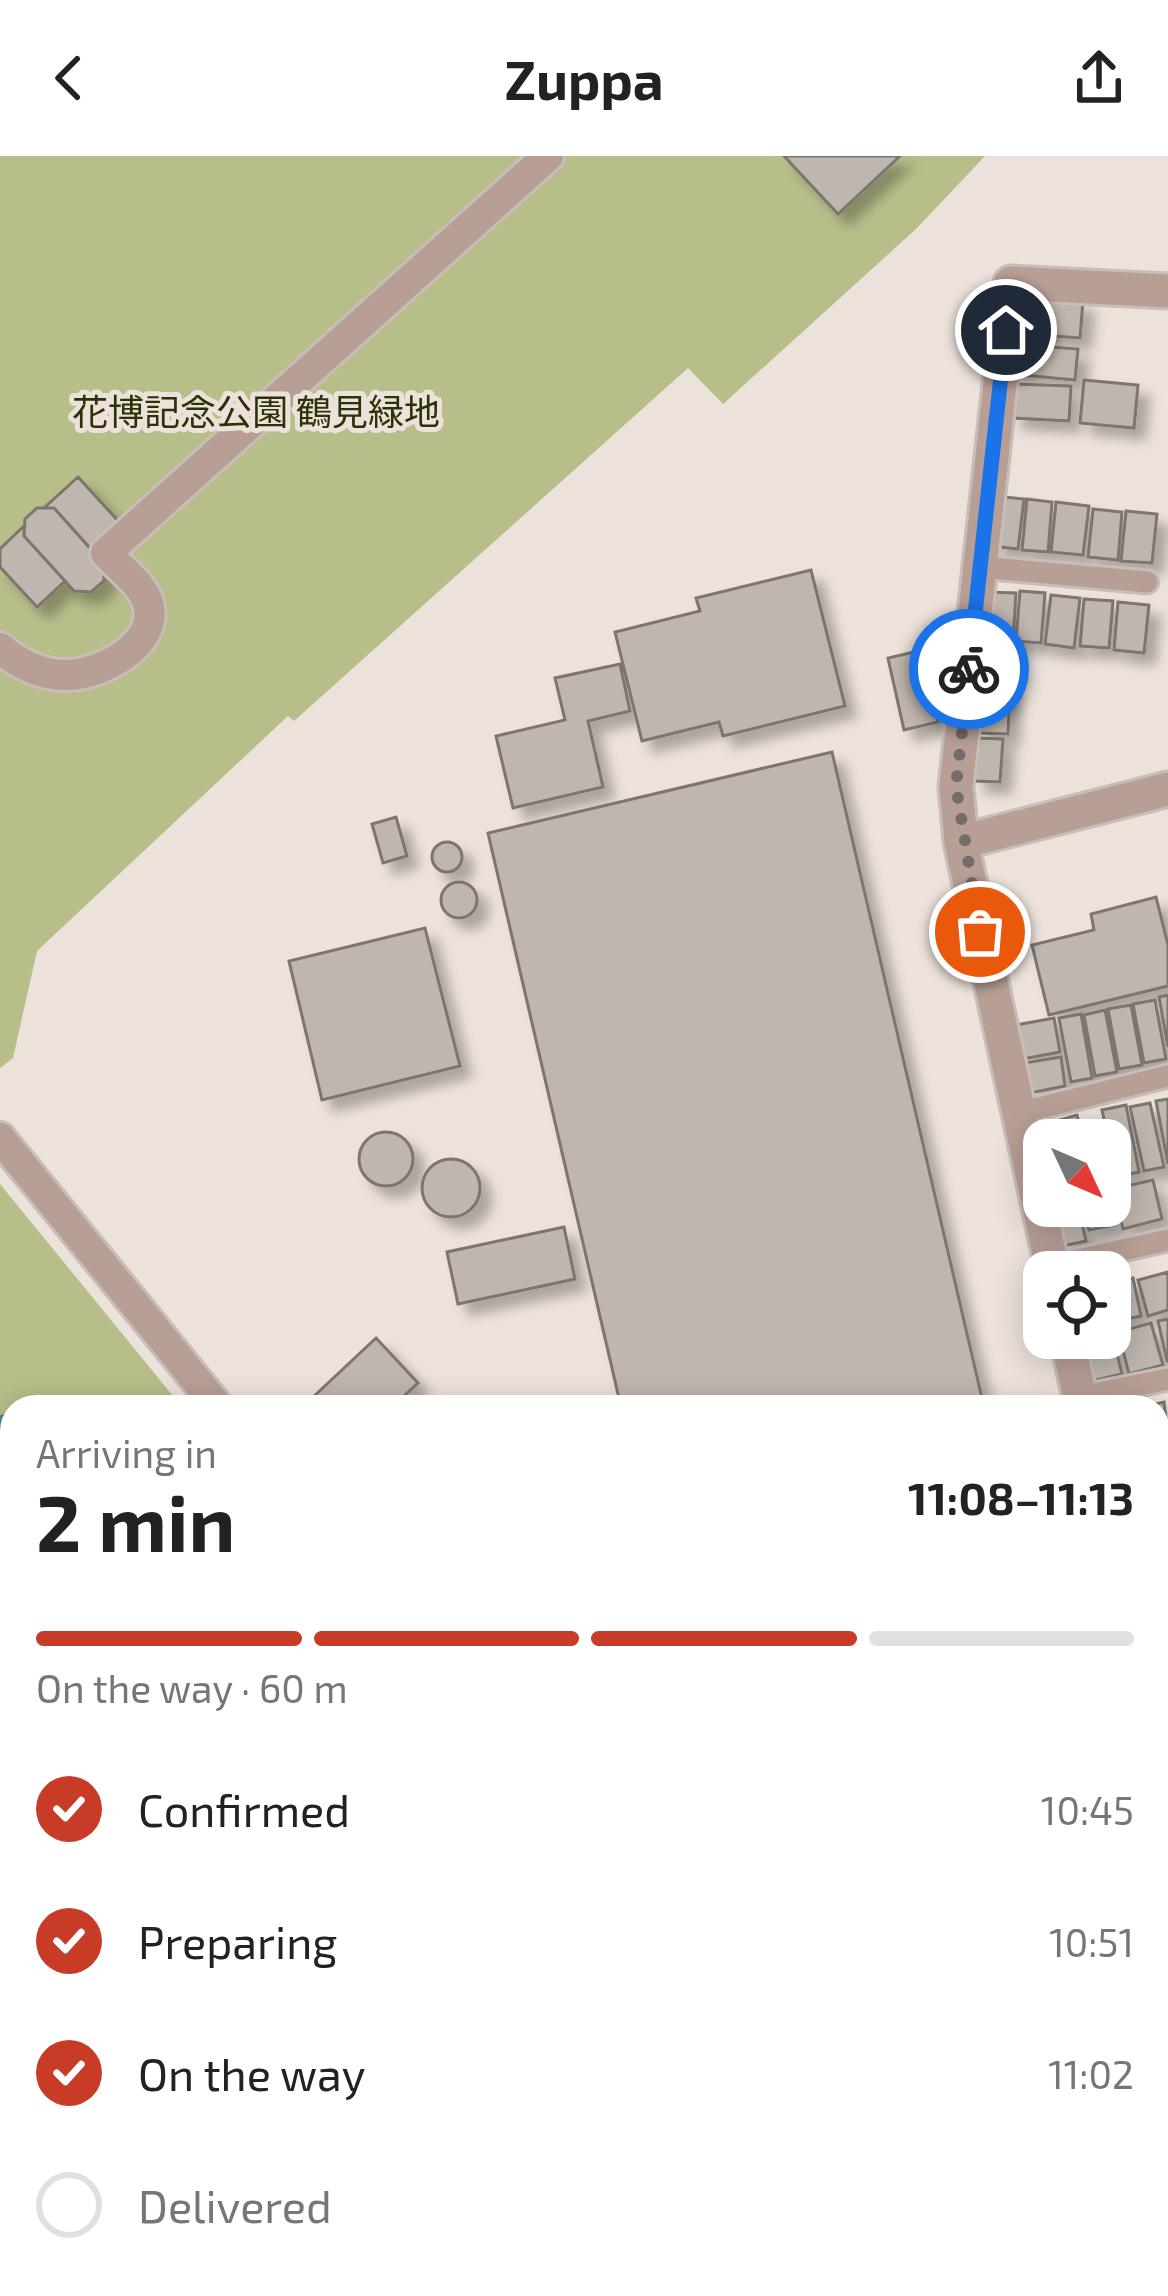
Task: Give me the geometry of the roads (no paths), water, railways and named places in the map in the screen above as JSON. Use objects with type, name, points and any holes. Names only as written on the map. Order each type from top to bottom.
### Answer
[{"type":"street","points":[[0,648],[25,666],[69,675],[114,660],[141,640],[150,614],[146,596],[106,553],[548,156]]},
{"type":"street","points":[[1048,1251],[961,842],[956,786],[1011,283],[1168,291]]},
{"type":"street","points":[[961,842],[1168,789]]},
{"type":"street","points":[[0,1138],[208,1395]]},
{"type":"street","points":[[1071,1359],[1079,1395]]},
{"type":"lane","points":[[980,567],[1147,582]]},
{"type":"lane","points":[[1018,1113],[1168,1076]]},
{"type":"lane","points":[[1124,1251],[1168,1240]]},
{"type":"lane","points":[[1107,1395],[1168,1379]]},
{"type":"park label","name":"花博記念公園 鶴見緑地","points":[[256,410]]}]
